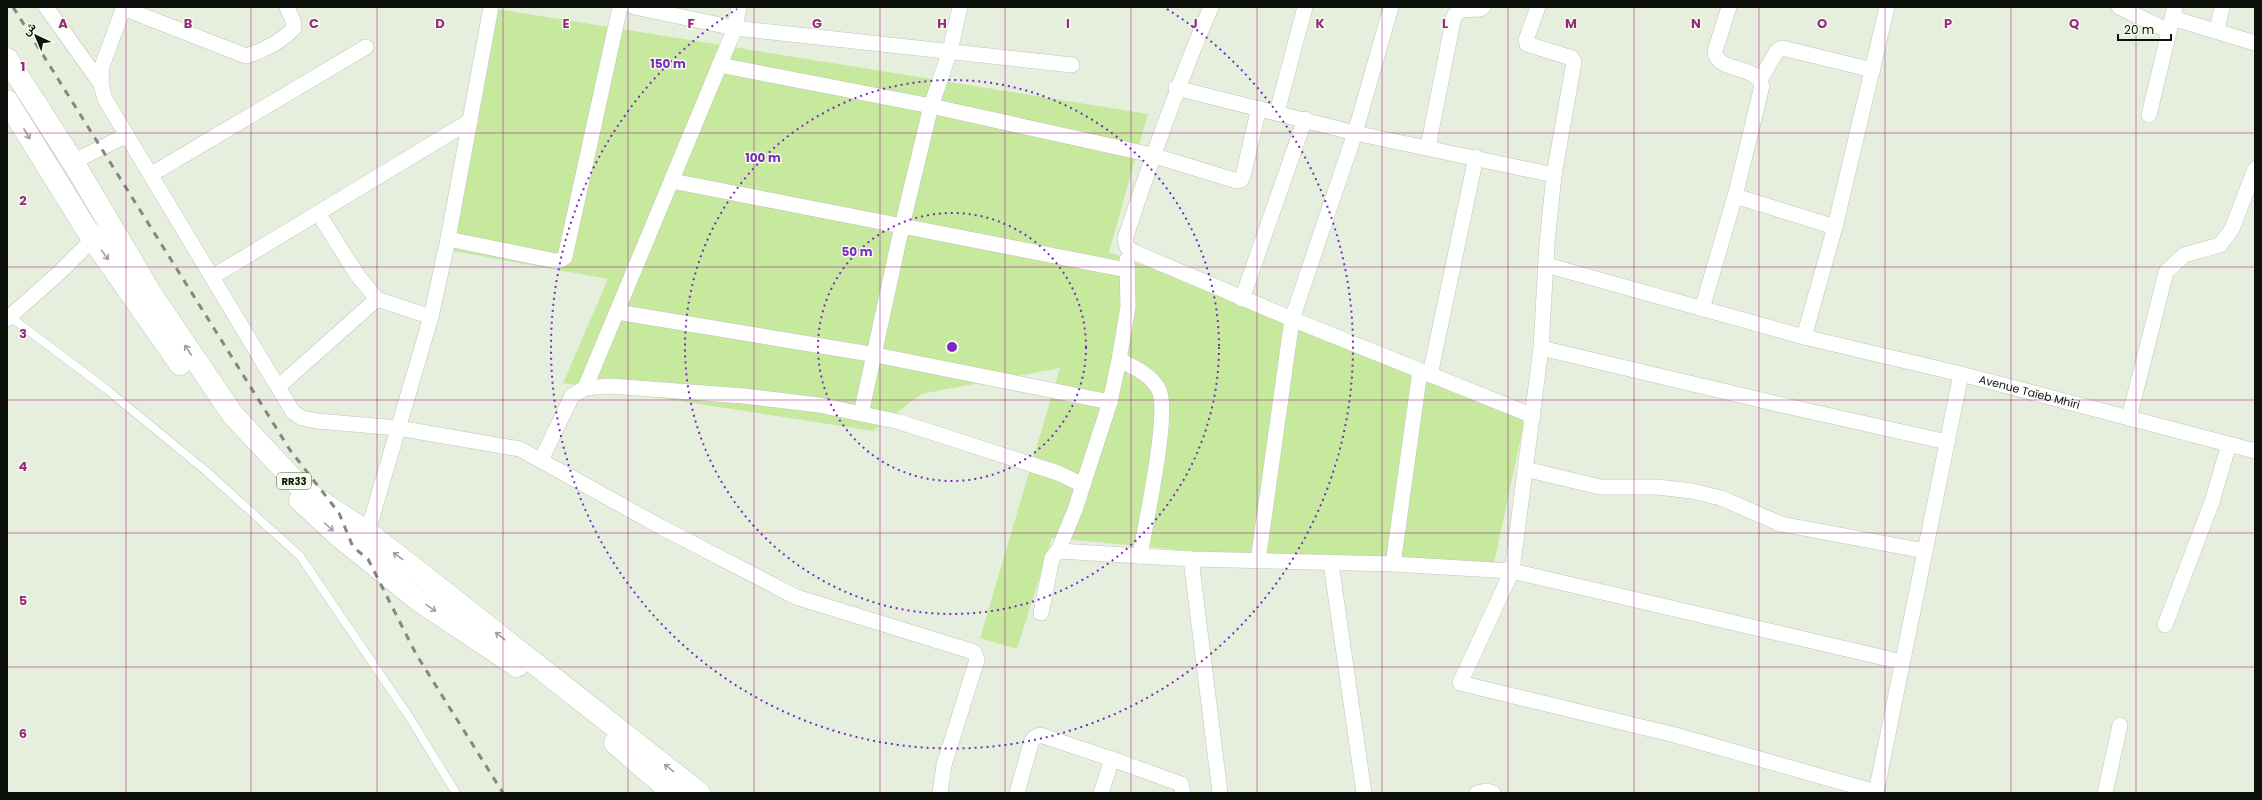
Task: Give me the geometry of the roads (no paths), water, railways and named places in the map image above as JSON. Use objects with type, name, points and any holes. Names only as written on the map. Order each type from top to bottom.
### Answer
[{"type":"highway","name":"RR33","points":[[7,59],[73,162],[153,297],[233,415],[303,490],[367,532],[699,793]]},
{"type":"highway","name":"RR33","points":[[7,101],[92,238],[150,322],[233,435],[262,466],[362,554],[417,599],[524,670],[673,793]]},
{"type":"street","points":[[46,7],[101,84]]},
{"type":"street","points":[[287,7],[293,21],[294,28],[288,34],[257,53],[246,56],[123,8],[102,66],[101,84],[105,99],[152,174],[293,412],[302,418],[317,421],[398,428],[507,446],[520,450],[541,460],[661,527],[796,597],[975,653],[977,660],[944,765],[940,793]]},
{"type":"street","points":[[362,554],[367,532],[431,317],[448,239],[491,7]]},
{"type":"street","points":[[448,239],[556,261],[565,257],[620,7]]},
{"type":"street","points":[[634,7],[735,28],[1072,65]]},
{"type":"street","points":[[585,388],[735,28],[739,7]]},
{"type":"street","points":[[861,414],[876,355],[902,226],[931,106],[950,51],[960,7]]},
{"type":"street","points":[[1041,613],[1052,558],[1058,551],[1075,510],[1110,402],[1128,307],[1127,247],[1125,239],[1152,155],[1176,88],[1211,7]]},
{"type":"street","points":[[1277,112],[1304,7]]},
{"type":"street","points":[[1258,561],[1292,319],[1355,133],[1391,7]]},
{"type":"street","points":[[1428,148],[1454,16],[1461,10],[1480,9],[1483,7]]},
{"type":"street","points":[[1538,7],[1526,40],[1527,44],[1572,58],[1574,62],[1554,175],[1546,265],[1541,348],[1512,571],[1460,683],[1675,735],[1876,792],[1961,374]]},
{"type":"street","points":[[1702,309],[1735,196],[1762,86],[1760,80],[1755,75],[1720,62],[1716,56],[1716,51],[1729,7]]},
{"type":"street","points":[[1804,337],[1835,226],[1887,7]]},
{"type":"street","points":[[2119,7],[2172,19],[2255,43]]},
{"type":"street","points":[[2217,31],[2222,7]]},
{"type":"street","points":[[2149,115],[2172,19]]},
{"type":"street","points":[[152,174],[366,47]]},
{"type":"street","points":[[1760,80],[1777,51],[1782,48],[1873,70]]},
{"type":"street","points":[[720,65],[931,106],[1152,155],[1236,181],[1241,180],[1259,108]]},
{"type":"street","points":[[1176,88],[1305,119],[1355,133],[1476,157],[1554,175]]},
{"type":"street","points":[[1242,299],[1305,119]]},
{"type":"street","points":[[212,277],[470,121]]},
{"type":"street","points":[[73,162],[127,135]]},
{"type":"street","points":[[1393,564],[1425,373],[1476,157]]},
{"type":"street","points":[[2129,418],[2166,272],[2184,255],[2220,245],[2232,229],[2251,193],[2255,169]]},
{"type":"street","points":[[672,181],[1127,270]]},
{"type":"street","points":[[1735,196],[1835,226]]},
{"type":"street","points":[[318,213],[358,276],[377,299],[431,317]]},
{"type":"street","points":[[8,318],[59,273],[92,238],[110,225]]},
{"type":"street","points":[[1127,247],[1134,252],[1242,299],[1533,416]]},
{"type":"street","name":"Avenue Taïeb Mhiri","points":[[1546,265],[1804,337],[1961,374],[2255,451]]},
{"type":"street","points":[[278,388],[377,299]]},
{"type":"street","points":[[617,312],[876,355],[1110,402]]},
{"type":"street","points":[[1541,348],[1774,404],[1947,442]]},
{"type":"street","points":[[1119,360],[1143,372],[1159,391],[1162,413],[1140,556]]},
{"type":"street","points":[[541,460],[572,396],[585,388],[610,386],[744,396],[819,405],[900,422],[1058,473],[1083,485]]},
{"type":"street","points":[[2164,625],[2212,502],[2229,444]]},
{"type":"street","points":[[1526,469],[1600,487],[1657,487],[1692,491],[1721,498],[1787,526],[1925,551]]},
{"type":"street","points":[[1058,551],[1191,559],[1393,564],[1512,571],[1902,662]]},
{"type":"street","points":[[1191,559],[1220,793]]},
{"type":"street","points":[[1331,563],[1364,793]]},
{"type":"street","points":[[2105,793],[2120,725]]},
{"type":"street","points":[[1017,793],[1031,743],[1034,738],[1040,735],[1181,784],[1183,793]]},
{"type":"street","points":[[1101,793],[1112,759]]},
{"type":"street","points":[[1477,793],[1486,791],[1493,793]]},
{"type":"lane","points":[[8,318],[104,388],[206,471],[300,556],[410,718],[456,793]]},
{"type":"railway","points":[[13,7],[290,450],[339,513],[353,547],[368,559],[416,654],[503,793]]}]
